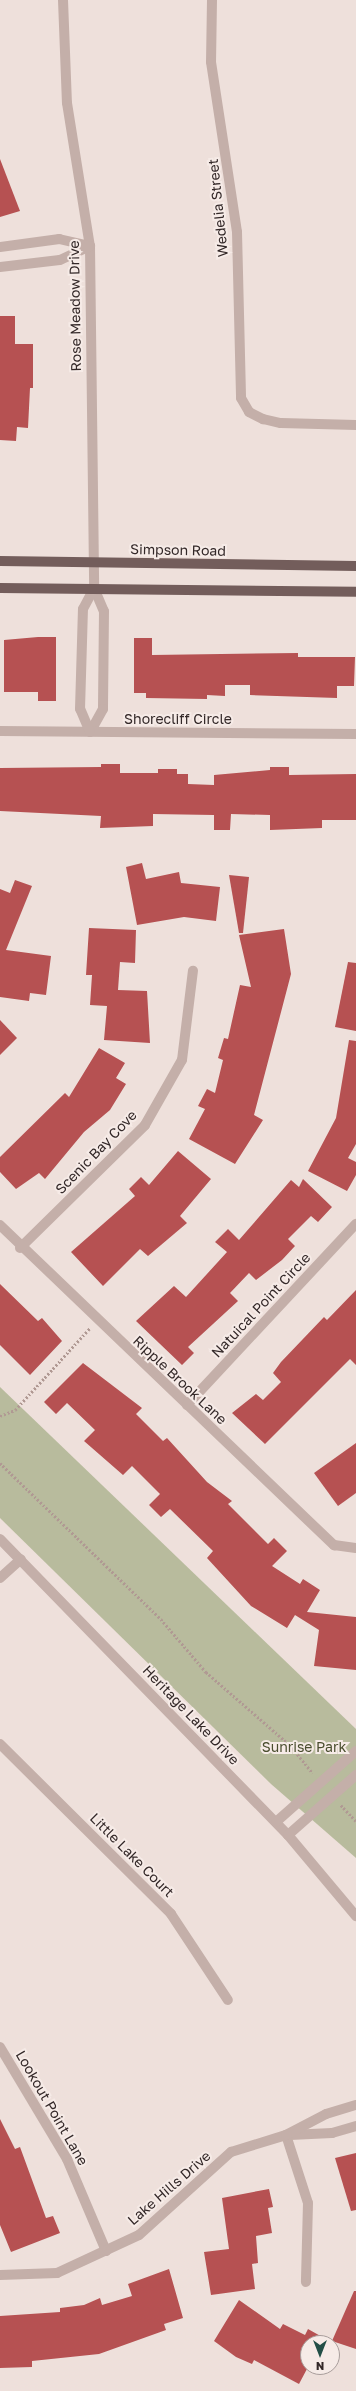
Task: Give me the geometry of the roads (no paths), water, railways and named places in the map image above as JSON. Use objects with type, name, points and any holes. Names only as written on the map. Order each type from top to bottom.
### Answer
[{"type":"main road","name":"Simpson Road","points":[[0,561],[356,566]]},
{"type":"main road","points":[[0,588],[356,592]]},
{"type":"street","name":"Rose Meadow Drive","points":[[63,0],[68,102],[90,246],[94,588]]},
{"type":"street","name":"Wedelia Street","points":[[212,0],[211,62],[237,232],[239,382],[241,398],[249,412],[281,423],[356,425]]},
{"type":"street","points":[[0,247],[59,239],[90,246]]},
{"type":"street","points":[[0,267],[60,260],[90,246]]},
{"type":"street","points":[[90,732],[103,709],[104,611],[94,588]]},
{"type":"street","points":[[90,732],[80,709],[83,609],[94,588]]},
{"type":"street","name":"Shorecliff Circle","points":[[0,731],[356,734]]},
{"type":"street","name":"Scenic Bay Cove","points":[[20,1248],[145,1125],[182,1060],[193,971]]},
{"type":"street","name":"Natuical Point Circle","points":[[187,1405],[356,1224]]},
{"type":"street","name":"Ripple Brook Lane","points":[[0,1225],[20,1248],[96,1321],[334,1545],[351,1549]]},
{"type":"street","name":"Heritage Lake Drive","points":[[1,1542],[21,1559],[276,1822],[356,1916]]},
{"type":"street","points":[[0,1578],[21,1559]]},
{"type":"street","name":"Little Lake Court","points":[[0,1744],[171,1914],[228,2000]]},
{"type":"street","points":[[276,1822],[320,1781],[356,1751]]},
{"type":"street","points":[[288,1835],[356,1775]]},
{"type":"street","name":"Lookout Point Lane","points":[[0,2046],[67,2159],[106,2250]]},
{"type":"street","name":"Lake Hills Drive","points":[[0,2275],[57,2273],[139,2235],[230,2152],[286,2135],[326,2114],[356,2105]]},
{"type":"street","name":"Lake Hills Drive","points":[[286,2135],[332,2133],[356,2126]]},
{"type":"street","points":[[286,2135],[308,2204],[306,2282]]},
{"type":"park label","name":"Sunrise Park","points":[[304,1747]]}]
